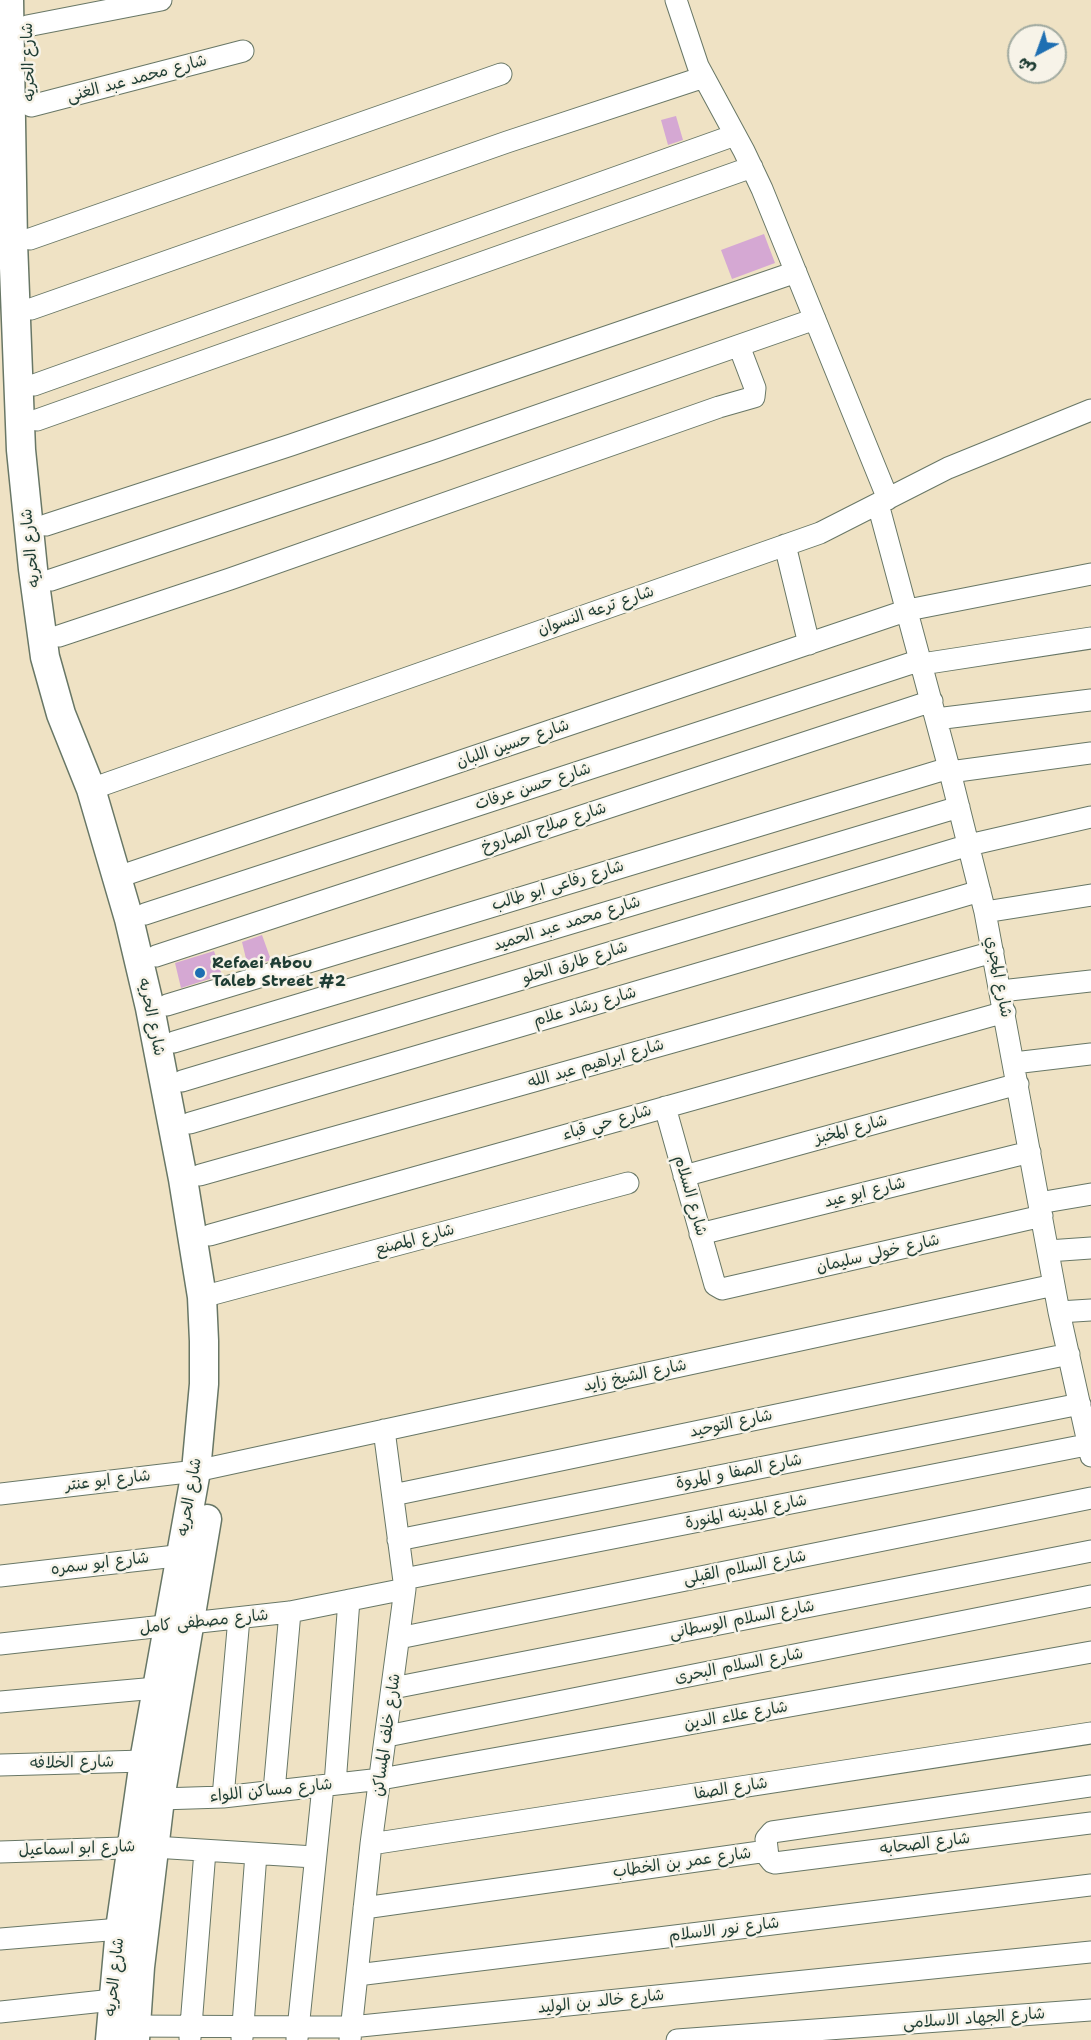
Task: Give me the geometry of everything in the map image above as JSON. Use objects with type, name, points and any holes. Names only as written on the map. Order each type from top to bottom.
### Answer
[{"type":"main road","name":"شارع الحريه","points":[[9,0],[30,239],[34,385],[51,580],[59,636],[71,697],[125,875],[174,1127],[210,1295]]},
{"type":"main road","name":"شارع الحريه","points":[[27,13],[31,106],[20,136],[21,450],[33,569],[49,676],[72,744],[97,786]]},
{"type":"main road","name":"شارع الحريه","points":[[121,2026],[120,1929],[143,1847],[160,1799],[179,1624],[206,1469],[204,1384],[210,1295],[210,1234],[167,1005],[145,914],[125,875]]},
{"type":"main road","name":"شارع الحريه","points":[[121,2026],[140,1966],[144,1761],[156,1688],[179,1624]]},
{"type":"street","points":[[27,13],[161,0]]},
{"type":"street","name":"شارع المجري","points":[[676,0],[693,53],[752,167],[796,272],[883,502],[921,662],[983,901],[1059,1312],[1069,1354],[1082,1378],[1090,1448]]},
{"type":"street","name":"شارع محمد عبد الغنى","points":[[31,106],[243,51]]},
{"type":"street","points":[[30,239],[501,74]]},
{"type":"street","points":[[31,309],[507,142],[704,77]]},
{"type":"street","points":[[34,385],[735,135]]},
{"type":"street","points":[[37,420],[752,167]]},
{"type":"street","points":[[46,525],[291,445],[796,272]]},
{"type":"street","points":[[51,580],[436,451],[815,319]]},
{"type":"street","points":[[59,636],[252,572],[719,407],[754,397],[755,388],[739,346]]},
{"type":"street","name":"شارع ترعه النسوان","points":[[97,786],[820,532],[948,468],[1091,410]]},
{"type":"street","points":[[785,544],[809,644]]},
{"type":"street","name":"شارع حسين اللبان","points":[[125,875],[908,610],[1091,574]]},
{"type":"street","name":"شارع حسن عرفات","points":[[145,914],[921,662],[1091,638]]},
{"type":"street","name":"شارع صلاح الصاروخ","points":[[156,956],[934,710],[1091,700]]},
{"type":"street","name":"شارع رفاعى ابو طالب","points":[[167,1005],[950,770],[1091,753]]},
{"type":"street","name":"شارع محمد عبد الحميد","points":[[174,1042],[959,807]]},
{"type":"street","name":"شارع طارق الحلو","points":[[182,1081],[969,845],[1091,817]]},
{"type":"street","name":"شارع رشاد علام","points":[[190,1123],[983,901],[1091,895]]},
{"type":"street","name":"شارع ابراهيم عبد الله","points":[[200,1175],[993,952]]},
{"type":"street","points":[[1001,991],[1091,981]]},
{"type":"street","name":"شارع حي قباء","points":[[210,1234],[1005,1012]]},
{"type":"street","points":[[1014,1063],[1091,1054]]},
{"type":"street","name":"شارع المخبز","points":[[684,1176],[1018,1084]]},
{"type":"street","name":"شارع السلام","points":[[665,1107],[715,1285]]},
{"type":"street","name":"شارع ابو عيد","points":[[700,1234],[1030,1152]]},
{"type":"street","name":"شارع المصنع","points":[[210,1295],[628,1183]]},
{"type":"street","name":"شارع خولى سليمان","points":[[715,1285],[725,1289],[1040,1210],[1091,1194]]},
{"type":"street","points":[[1048,1251],[1091,1248]]},
{"type":"street","name":"شارع الشيخ زايد","points":[[206,1469],[1054,1285]]},
{"type":"street","points":[[1059,1312],[1091,1310]]},
{"type":"street","name":"شارع التوحيد","points":[[393,1495],[1069,1354]]},
{"type":"street","name":"شارع الصفا و المروة","points":[[399,1540],[1084,1408]]},
{"type":"street","name":"شارع خلف المساكن","points":[[351,2034],[371,1844],[387,1736],[405,1584],[384,1430]]},
{"type":"street","name":"شارع المدينه المنورة","points":[[405,1584],[1090,1448]]},
{"type":"street","name":"شارع ابو عنتر","points":[[0,1494],[206,1469]]},
{"type":"street","name":"شارع السلام القبلى","points":[[399,1638],[1091,1498]]},
{"type":"street","name":"شارع السلام الوسطانى","points":[[393,1688],[1091,1551]]},
{"type":"street","name":"شارع ابو سمره","points":[[0,1576],[190,1554]]},
{"type":"street","name":"شارع مصطفى كامل","points":[[0,1644],[290,1612],[349,1600],[405,1584]]},
{"type":"street","name":"شارع السلام البحرى","points":[[387,1736],[1091,1596]]},
{"type":"street","points":[[297,2033],[314,1857],[329,1785],[349,1600]]},
{"type":"street","points":[[274,1791],[290,1612]]},
{"type":"street","points":[[223,1797],[239,1618]]},
{"type":"street","name":"شارع علاء الدين","points":[[381,1779],[1091,1652]]},
{"type":"street","points":[[0,1702],[156,1688]]},
{"type":"street","name":"شارع الصفا","points":[[371,1844],[1091,1733]]},
{"type":"street","name":"شارع الخلافه","points":[[0,1765],[144,1761]]},
{"type":"street","name":"شارع مساكن اللواء","points":[[160,1799],[223,1797],[381,1779]]},
{"type":"street","name":"شارع عمر بن الخطاب","points":[[364,1908],[767,1851],[766,1839],[772,1832],[1091,1786]]},
{"type":"street","name":"شارع الصحابه","points":[[767,1851],[770,1860],[775,1863],[1091,1822]]},
{"type":"street","name":"شارع ابو اسماعيل","points":[[0,1852],[143,1847],[314,1857]]},
{"type":"street","points":[[190,2033],[205,1851]]},
{"type":"street","points":[[242,2033],[256,1854]]},
{"type":"street","name":"شارع نور الاسلام","points":[[357,1975],[1091,1885]]},
{"type":"street","points":[[0,1939],[120,1929]]},
{"type":"street","name":"شارع خالد بن الوليد","points":[[0,2013],[190,2033],[351,2034],[1091,1952]]},
{"type":"street","name":"شارع الجهاد الاسلامى","points":[[677,2040],[1091,2010]]},
{"type":"building","points":[[676,116],[683,140],[668,145],[661,120]]},
{"type":"building","points":[[764,234],[775,263],[732,279],[721,250]]},
{"type":"building","points":[[262,935],[271,960],[248,967],[242,942]]},
{"type":"building","name":"Refaei Abou Taleb Street #2","points":[[214,951],[222,975],[181,988],[175,963]]},
{"type":"place","name":"Refaei Abou Taleb Street #2","points":[[200,973]]}]
